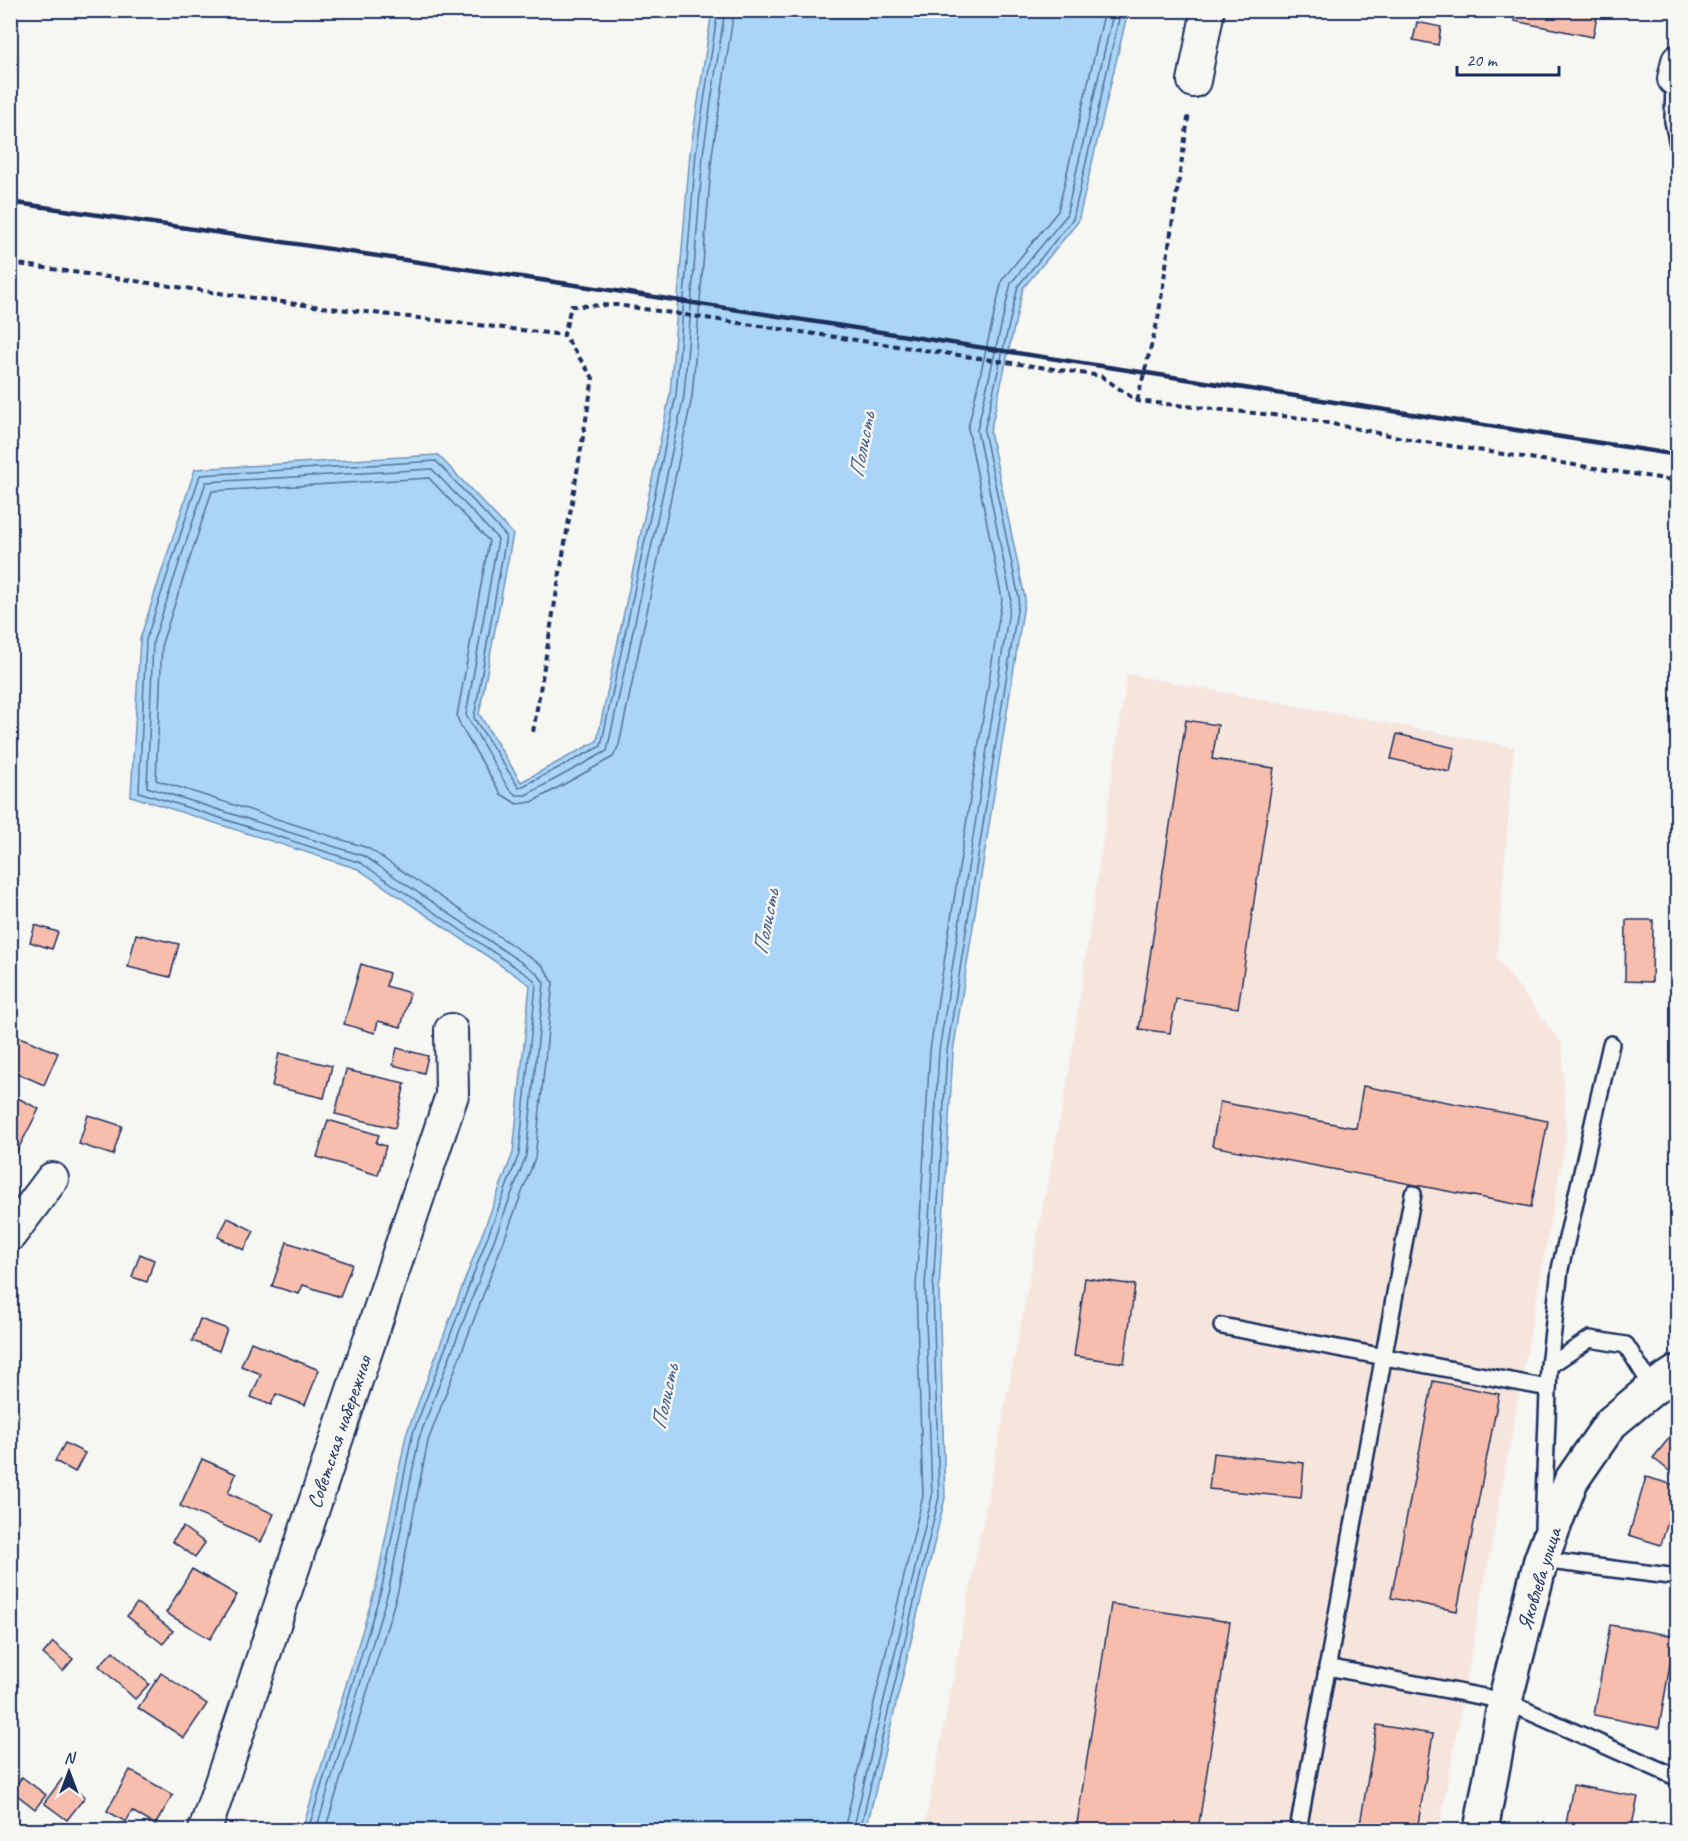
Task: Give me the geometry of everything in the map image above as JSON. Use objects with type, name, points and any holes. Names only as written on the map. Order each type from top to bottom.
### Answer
[{"type":"street","points":[[1194,81],[1208,10]]},
{"type":"street","name":"Советская набережная","points":[[206,1830],[452,1095],[451,1030]]},
{"type":"street","points":[[10,1234],[52,1179]]},
{"type":"street","name":"Яковлева улица","points":[[1481,1830],[1505,1701],[1541,1560],[1571,1481],[1611,1423],[1665,1380]]},
{"type":"lane","points":[[1676,70],[1673,121],[1677,145]]},
{"type":"lane","points":[[1611,1044],[1560,1269],[1549,1366],[1541,1560],[1677,1577]]},
{"type":"lane","points":[[1298,1830],[1413,1194]]},
{"type":"lane","points":[[1222,1326],[1548,1388]]},
{"type":"lane","points":[[1549,1366],[1590,1339],[1626,1344],[1665,1380]]},
{"type":"lane","points":[[1327,1667],[1505,1701],[1677,1778]]},
{"type":"path","points":[[1137,401],[1158,319],[1194,81]]},
{"type":"path","points":[[10,263],[296,304],[564,335]]},
{"type":"path","points":[[534,732],[593,378],[564,335],[571,306],[617,305],[1101,376],[1137,401],[1302,418],[1419,441],[1677,481]]},
{"type":"shaded area","points":[[1127,674],[1514,747],[1497,958],[1562,1044],[1566,1139],[1439,1830],[924,1830],[1069,1071]]},
{"type":"water","name":"Полисть","points":[[712,11],[1128,11],[1078,222],[1023,288],[990,432],[1025,598],[953,1052],[939,1289],[945,1498],[866,1830],[302,1830],[376,1586],[406,1435],[513,1153],[530,985],[358,869],[131,796],[140,639],[195,469],[438,455],[513,534],[479,714],[521,782],[597,741],[670,394],[690,153]]},
{"type":"building","points":[[1516,10],[1598,10],[1593,37],[1514,21]]},
{"type":"building","points":[[1417,22],[1441,27],[1438,45],[1413,40]]},
{"type":"building","points":[[1186,720],[1218,725],[1212,759],[1274,768],[1238,1008],[1176,999],[1170,1033],[1139,1029]]},
{"type":"building","points":[[1397,734],[1455,748],[1450,772],[1391,759]]},
{"type":"building","points":[[1626,920],[1653,920],[1652,982],[1625,981]]},
{"type":"building","points":[[35,925],[58,932],[52,949],[30,942]]},
{"type":"building","points":[[136,934],[179,944],[170,977],[128,967]]},
{"type":"building","points":[[361,964],[389,973],[386,986],[410,993],[401,1027],[378,1021],[375,1033],[344,1024]]},
{"type":"building","points":[[10,1033],[58,1053],[44,1085],[10,1070]]},
{"type":"building","points":[[397,1048],[428,1056],[424,1073],[393,1065]]},
{"type":"building","points":[[279,1053],[332,1066],[324,1098],[272,1086]]},
{"type":"building","points":[[346,1070],[405,1083],[395,1128],[335,1114]]},
{"type":"building","points":[[1363,1086],[1548,1121],[1531,1207],[1212,1146],[1220,1102],[1356,1128]]},
{"type":"building","points":[[10,1094],[39,1109],[15,1155],[10,1152]]},
{"type":"building","points":[[88,1115],[122,1126],[113,1155],[79,1144]]},
{"type":"building","points":[[328,1120],[379,1135],[376,1143],[386,1146],[378,1175],[317,1157]]},
{"type":"building","points":[[228,1218],[254,1231],[244,1250],[218,1237]]},
{"type":"building","points":[[287,1242],[352,1264],[340,1297],[303,1285],[299,1294],[272,1286]]},
{"type":"building","points":[[140,1254],[154,1260],[147,1282],[132,1277]]},
{"type":"building","points":[[1085,1278],[1135,1285],[1124,1363],[1074,1356]]},
{"type":"building","points":[[200,1319],[227,1329],[219,1351],[192,1341]]},
{"type":"building","points":[[251,1342],[319,1370],[305,1405],[276,1394],[271,1405],[251,1397],[261,1374],[241,1366]]},
{"type":"building","points":[[1433,1381],[1499,1394],[1457,1611],[1391,1598]]},
{"type":"building","points":[[1678,1427],[1678,1476],[1677,1477],[1653,1458]]},
{"type":"building","points":[[65,1443],[85,1453],[75,1472],[55,1461]]},
{"type":"building","points":[[1213,1453],[1304,1463],[1301,1498],[1209,1489]]},
{"type":"building","points":[[202,1459],[236,1474],[228,1493],[274,1514],[261,1542],[180,1506]]},
{"type":"building","points":[[1646,1477],[1678,1486],[1661,1545],[1629,1535]]},
{"type":"building","points":[[183,1527],[205,1543],[195,1557],[172,1541]]},
{"type":"building","points":[[192,1569],[237,1595],[210,1639],[166,1613]]},
{"type":"building","points":[[137,1603],[173,1631],[163,1644],[127,1616]]},
{"type":"building","points":[[1111,1604],[1230,1622],[1198,1830],[1076,1830]]},
{"type":"building","points":[[1610,1625],[1675,1636],[1659,1728],[1594,1715]]},
{"type":"building","points":[[53,1642],[73,1659],[63,1671],[43,1654]]},
{"type":"building","points":[[113,1651],[149,1684],[135,1699],[99,1666]]},
{"type":"building","points":[[161,1673],[207,1704],[184,1738],[138,1708]]},
{"type":"building","points":[[1377,1725],[1433,1734],[1417,1830],[1359,1830]]},
{"type":"building","points":[[130,1770],[173,1795],[155,1825],[132,1811],[126,1822],[107,1811]]},
{"type":"building","points":[[22,1777],[46,1795],[35,1809],[12,1791]]},
{"type":"building","points":[[62,1779],[85,1797],[67,1820],[44,1803]]},
{"type":"building","points":[[1573,1785],[1638,1797],[1631,1830],[1565,1830]]},
{"type":"railway","points":[[10,202],[616,291],[1678,455]]}]
